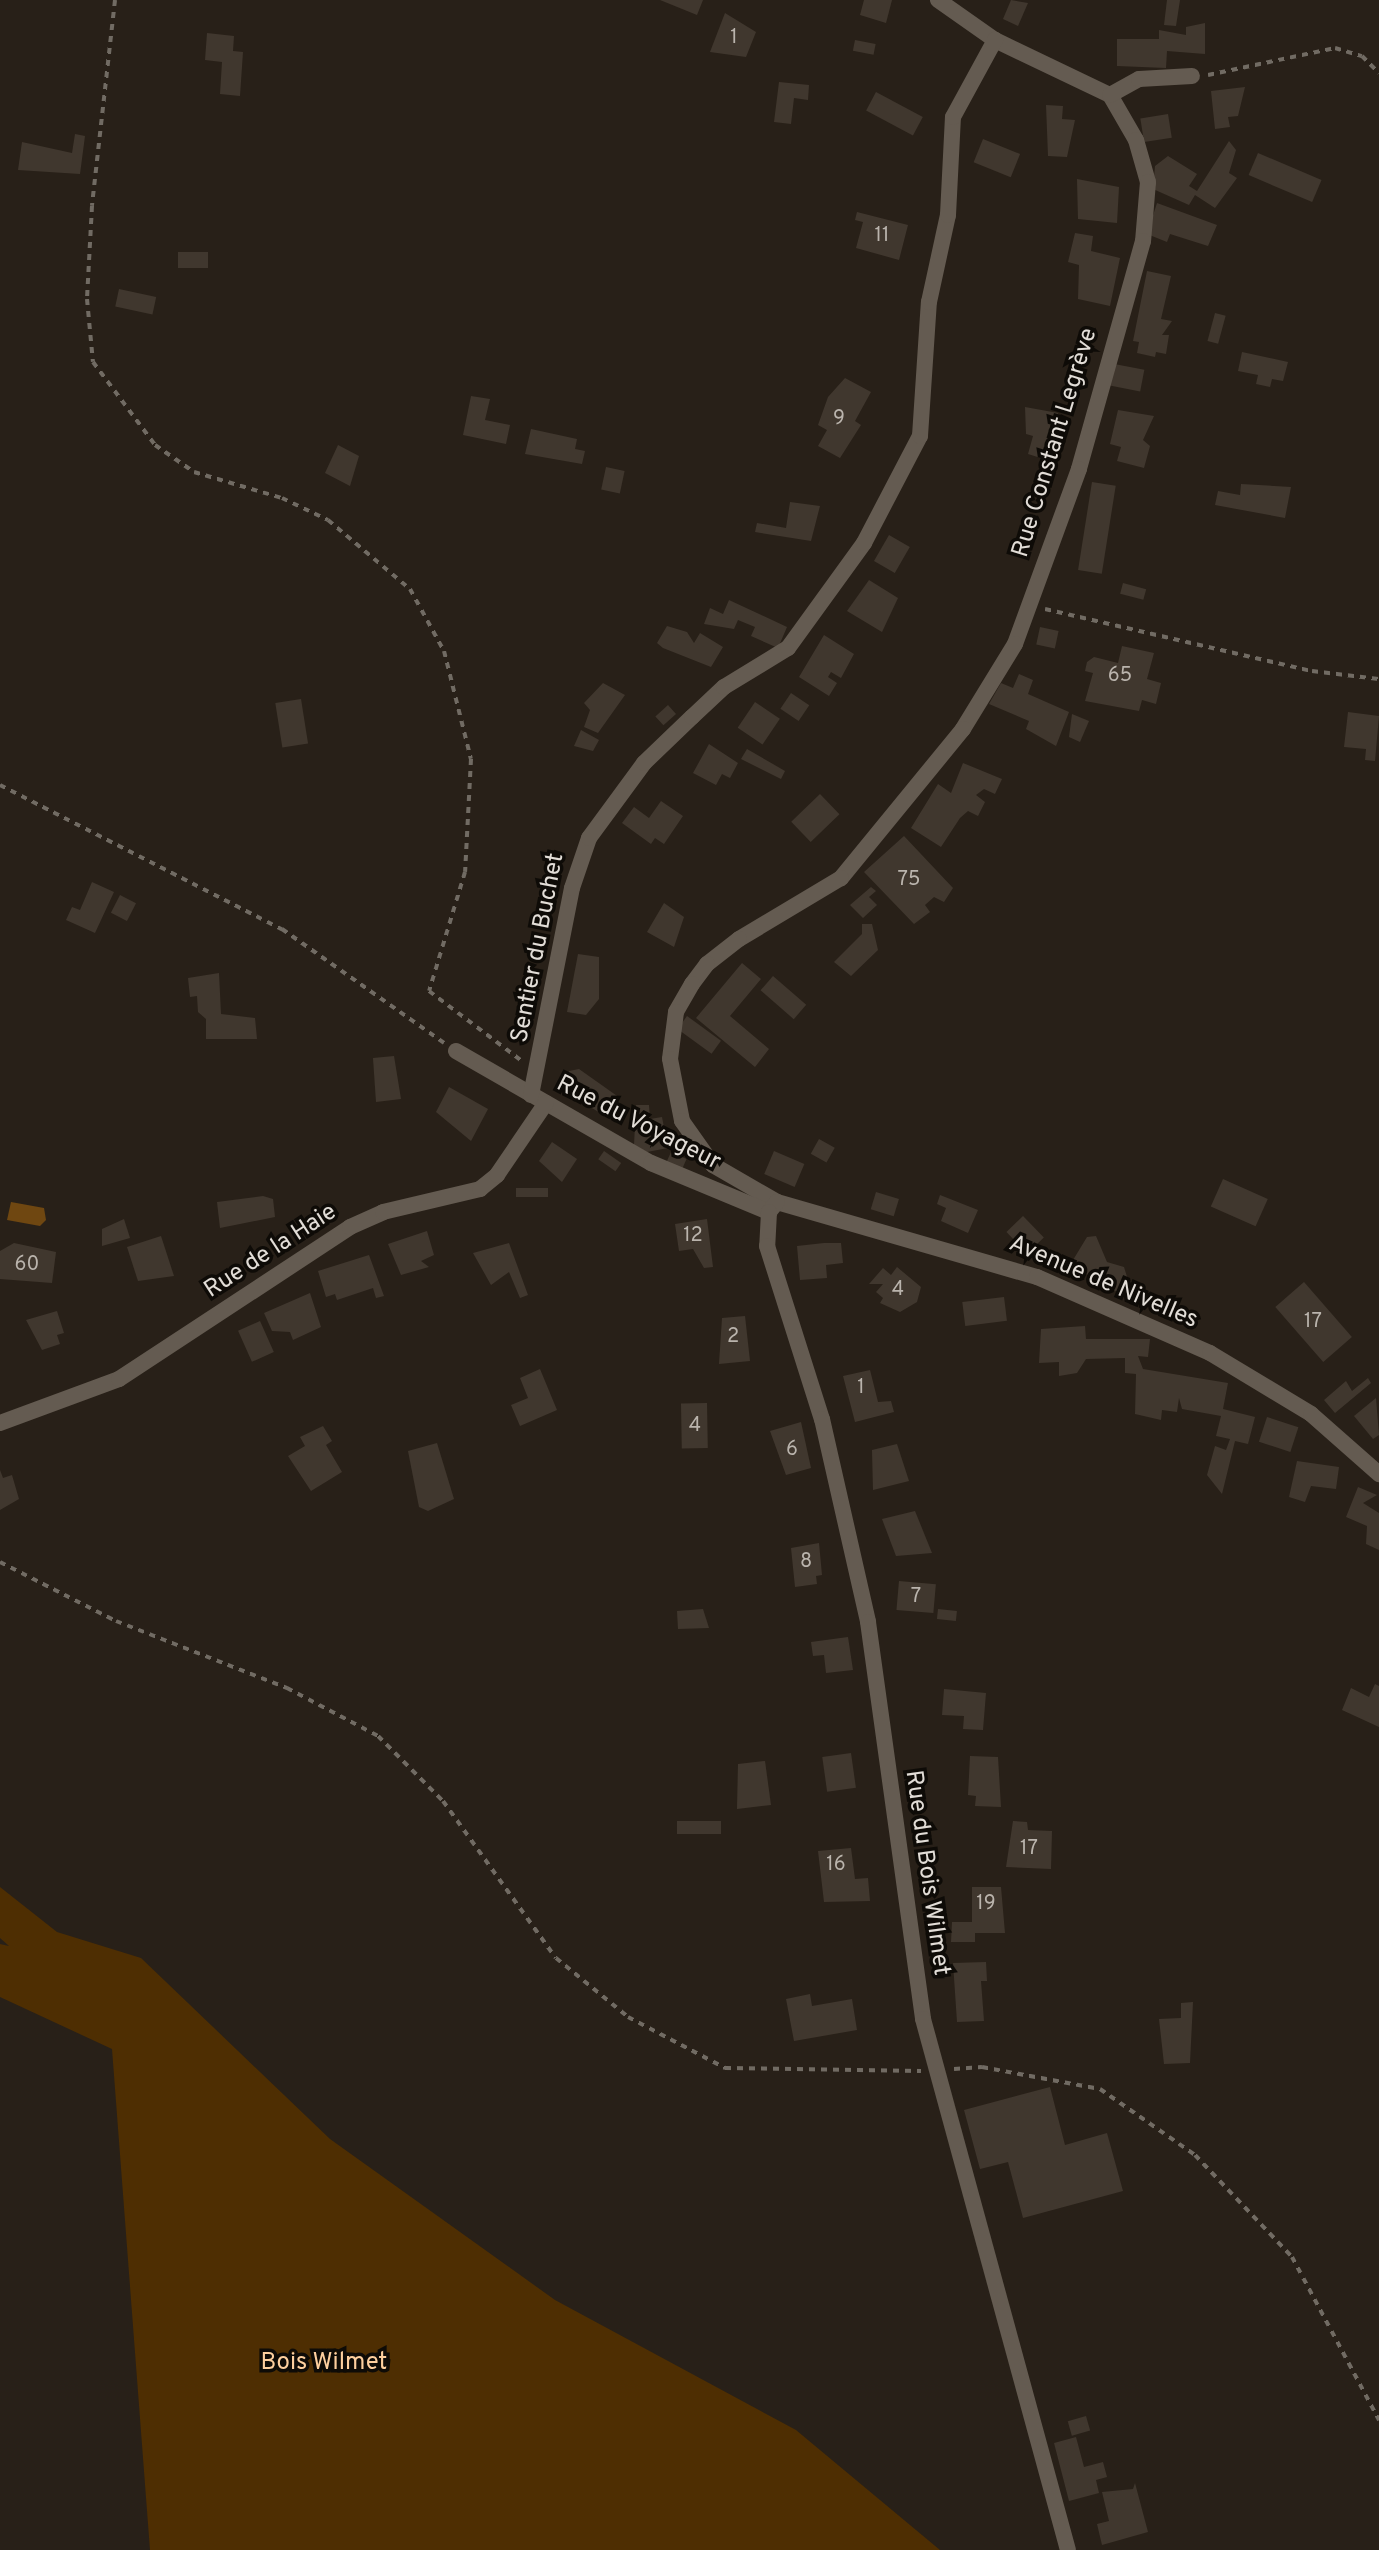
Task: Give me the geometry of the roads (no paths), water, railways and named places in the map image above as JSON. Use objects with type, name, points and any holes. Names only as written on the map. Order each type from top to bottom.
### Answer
[{"type":"street","points":[[938,0],[995,40],[1110,95],[1139,79],[1192,76]]},
{"type":"street","name":"Sentier du Buchet","points":[[538,1099],[538,1070],[572,888],[589,838],[630,780],[692,717],[724,687],[788,648],[864,543],[920,436],[929,302],[948,215],[953,117],[995,40]]},
{"type":"street","name":"Rue Constant Legrève","points":[[773,1207],[713,1165],[682,1121],[670,1059],[676,1012],[707,964],[841,878],[963,729],[995,682],[1031,604],[1079,469],[1143,241],[1148,182],[1136,140],[1110,95]]},
{"type":"street","name":"Rue du Voyageur","points":[[456,1051],[651,1163],[773,1207]]},
{"type":"street","name":"Rue de la Haie","points":[[0,1423],[119,1379],[350,1227],[383,1212],[480,1189],[497,1175],[538,1099]]},
{"type":"street","name":"Avenue de Nivelles","points":[[773,1207],[1037,1277],[1210,1353],[1311,1414],[1379,1474]]},
{"type":"street","name":"Rue du Bois Wilmet","points":[[773,1207],[767,1246],[822,1419],[868,1622],[907,1921],[934,2070],[1068,2550]]},
{"type":"park label","name":"Bois Wilmet","points":[[324,2364]]}]
